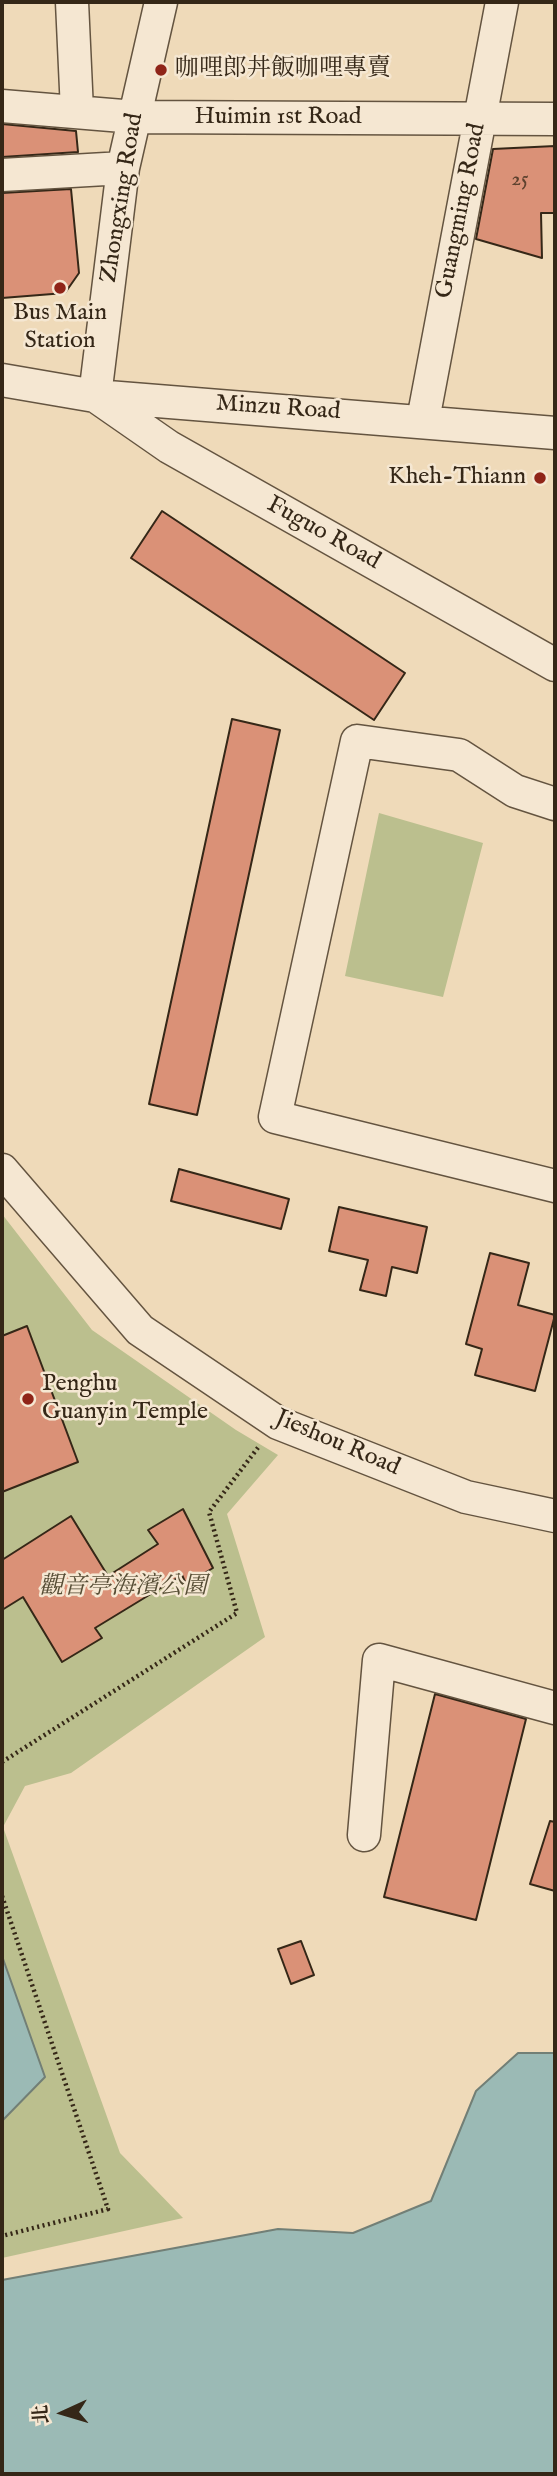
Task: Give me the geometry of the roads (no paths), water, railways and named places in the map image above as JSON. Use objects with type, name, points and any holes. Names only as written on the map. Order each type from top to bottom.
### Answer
[{"type":"street","points":[[72,2],[77,111]]},
{"type":"street","name":"Zhongxing Road","points":[[95,396],[123,168],[161,2]]},
{"type":"street","name":"Guangming Road","points":[[423,420],[502,2]]},
{"type":"street","name":"Huimin 1st Road","points":[[2,106],[135,117],[555,119]]},
{"type":"street","points":[[2,175],[123,168]]},
{"type":"street","name":"Minzu Road","points":[[2,380],[95,396],[423,420],[555,433]]},
{"type":"street","name":"Fuguo Road","points":[[95,396],[169,447],[555,665]]},
{"type":"street","points":[[555,804],[515,791],[459,755],[357,741],[275,1118],[555,1186]]},
{"type":"street","name":"Jieshou Road","points":[[2,1170],[140,1330],[278,1423],[466,1497],[555,1516]]},
{"type":"street","points":[[364,1835],[379,1660],[555,1707]]},
{"type":"water","points":[[2,1956],[45,2077],[2,2121]]},
{"type":"water","points":[[518,2053],[555,2053],[555,2474],[2,2474],[2,2280],[278,2229],[353,2233],[431,2201],[476,2091]]},
{"type":"place","name":"咖哩郎丼飯咖哩專賣","points":[[161,70]]},
{"type":"place","name":"Bus Main Station","points":[[60,288]]},
{"type":"place","name":"Kheh-Thiann","points":[[540,478]]},
{"type":"place","name":"Penghu Guanyin Temple","points":[[28,1399]]},
{"type":"park label","name":"觀音亭海濱公園","points":[[123,1588]]}]
